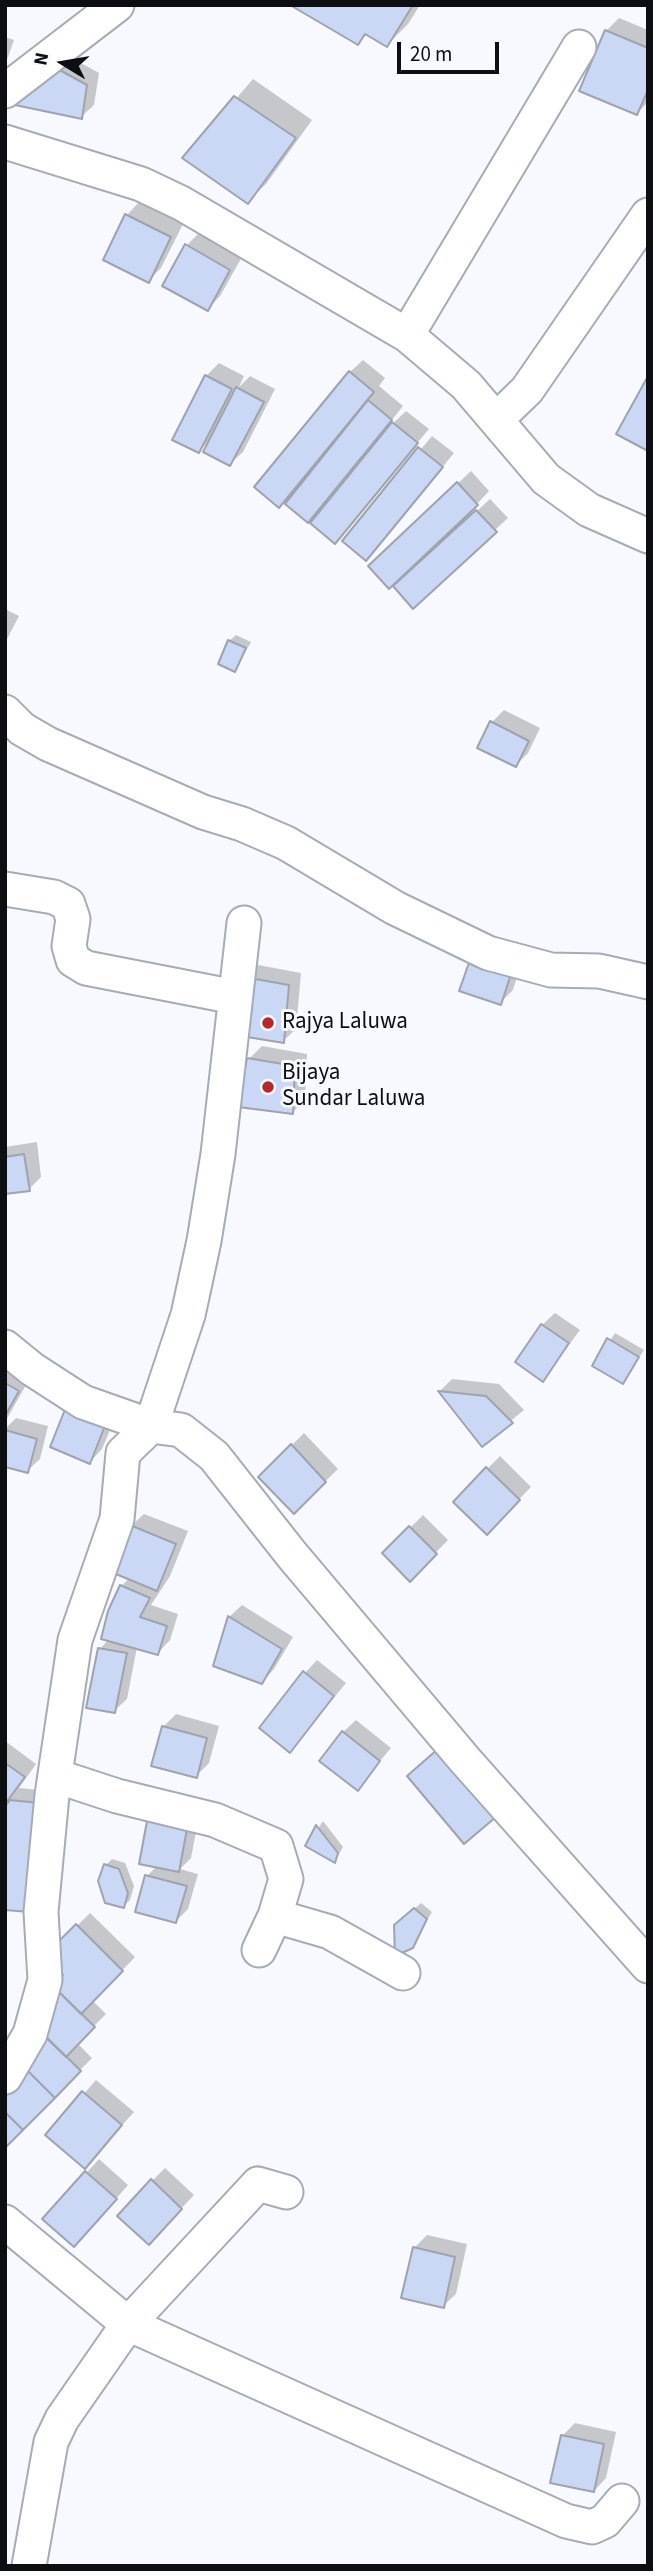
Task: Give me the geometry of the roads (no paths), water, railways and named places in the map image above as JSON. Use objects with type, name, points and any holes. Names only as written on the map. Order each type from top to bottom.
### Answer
[{"type":"street","points":[[5,91],[117,5]]},
{"type":"street","points":[[407,335],[579,47]]},
{"type":"street","points":[[5,142],[141,184],[181,203],[407,335],[466,385],[546,479],[589,510],[648,536]]},
{"type":"street","points":[[497,419],[527,390],[550,360],[648,215]]},
{"type":"street","points":[[5,712],[22,729],[48,744],[194,808],[242,824],[286,843],[396,908],[488,953],[551,970],[599,971],[648,982]]},
{"type":"street","points":[[5,889],[54,898],[68,904],[73,919],[69,946],[74,960],[86,968],[235,998]]},
{"type":"street","points":[[5,2077],[30,2034],[45,1980],[41,1912],[75,1640],[117,1519],[123,1453],[152,1426],[188,1315],[204,1241],[218,1154],[244,923]]},
{"type":"street","points":[[5,1347],[32,1369],[83,1402],[152,1426],[181,1430],[214,1456],[292,1555],[465,1760],[648,1966]]},
{"type":"street","points":[[56,1776],[117,1796],[215,1820],[276,1846],[286,1879],[275,1916],[259,1950]]},
{"type":"street","points":[[275,1916],[330,1932],[403,1973]]},
{"type":"street","points":[[29,2566],[51,2442],[62,2419],[128,2324],[258,2184],[286,2192]]},
{"type":"street","points":[[5,2222],[128,2324],[566,2521],[592,2527],[605,2521],[622,2501]]},
{"type":"place","name":"Rajya Laluwa","points":[[268,1023]]},
{"type":"place","name":"Bijaya Sundar Laluwa","points":[[268,1087]]}]
